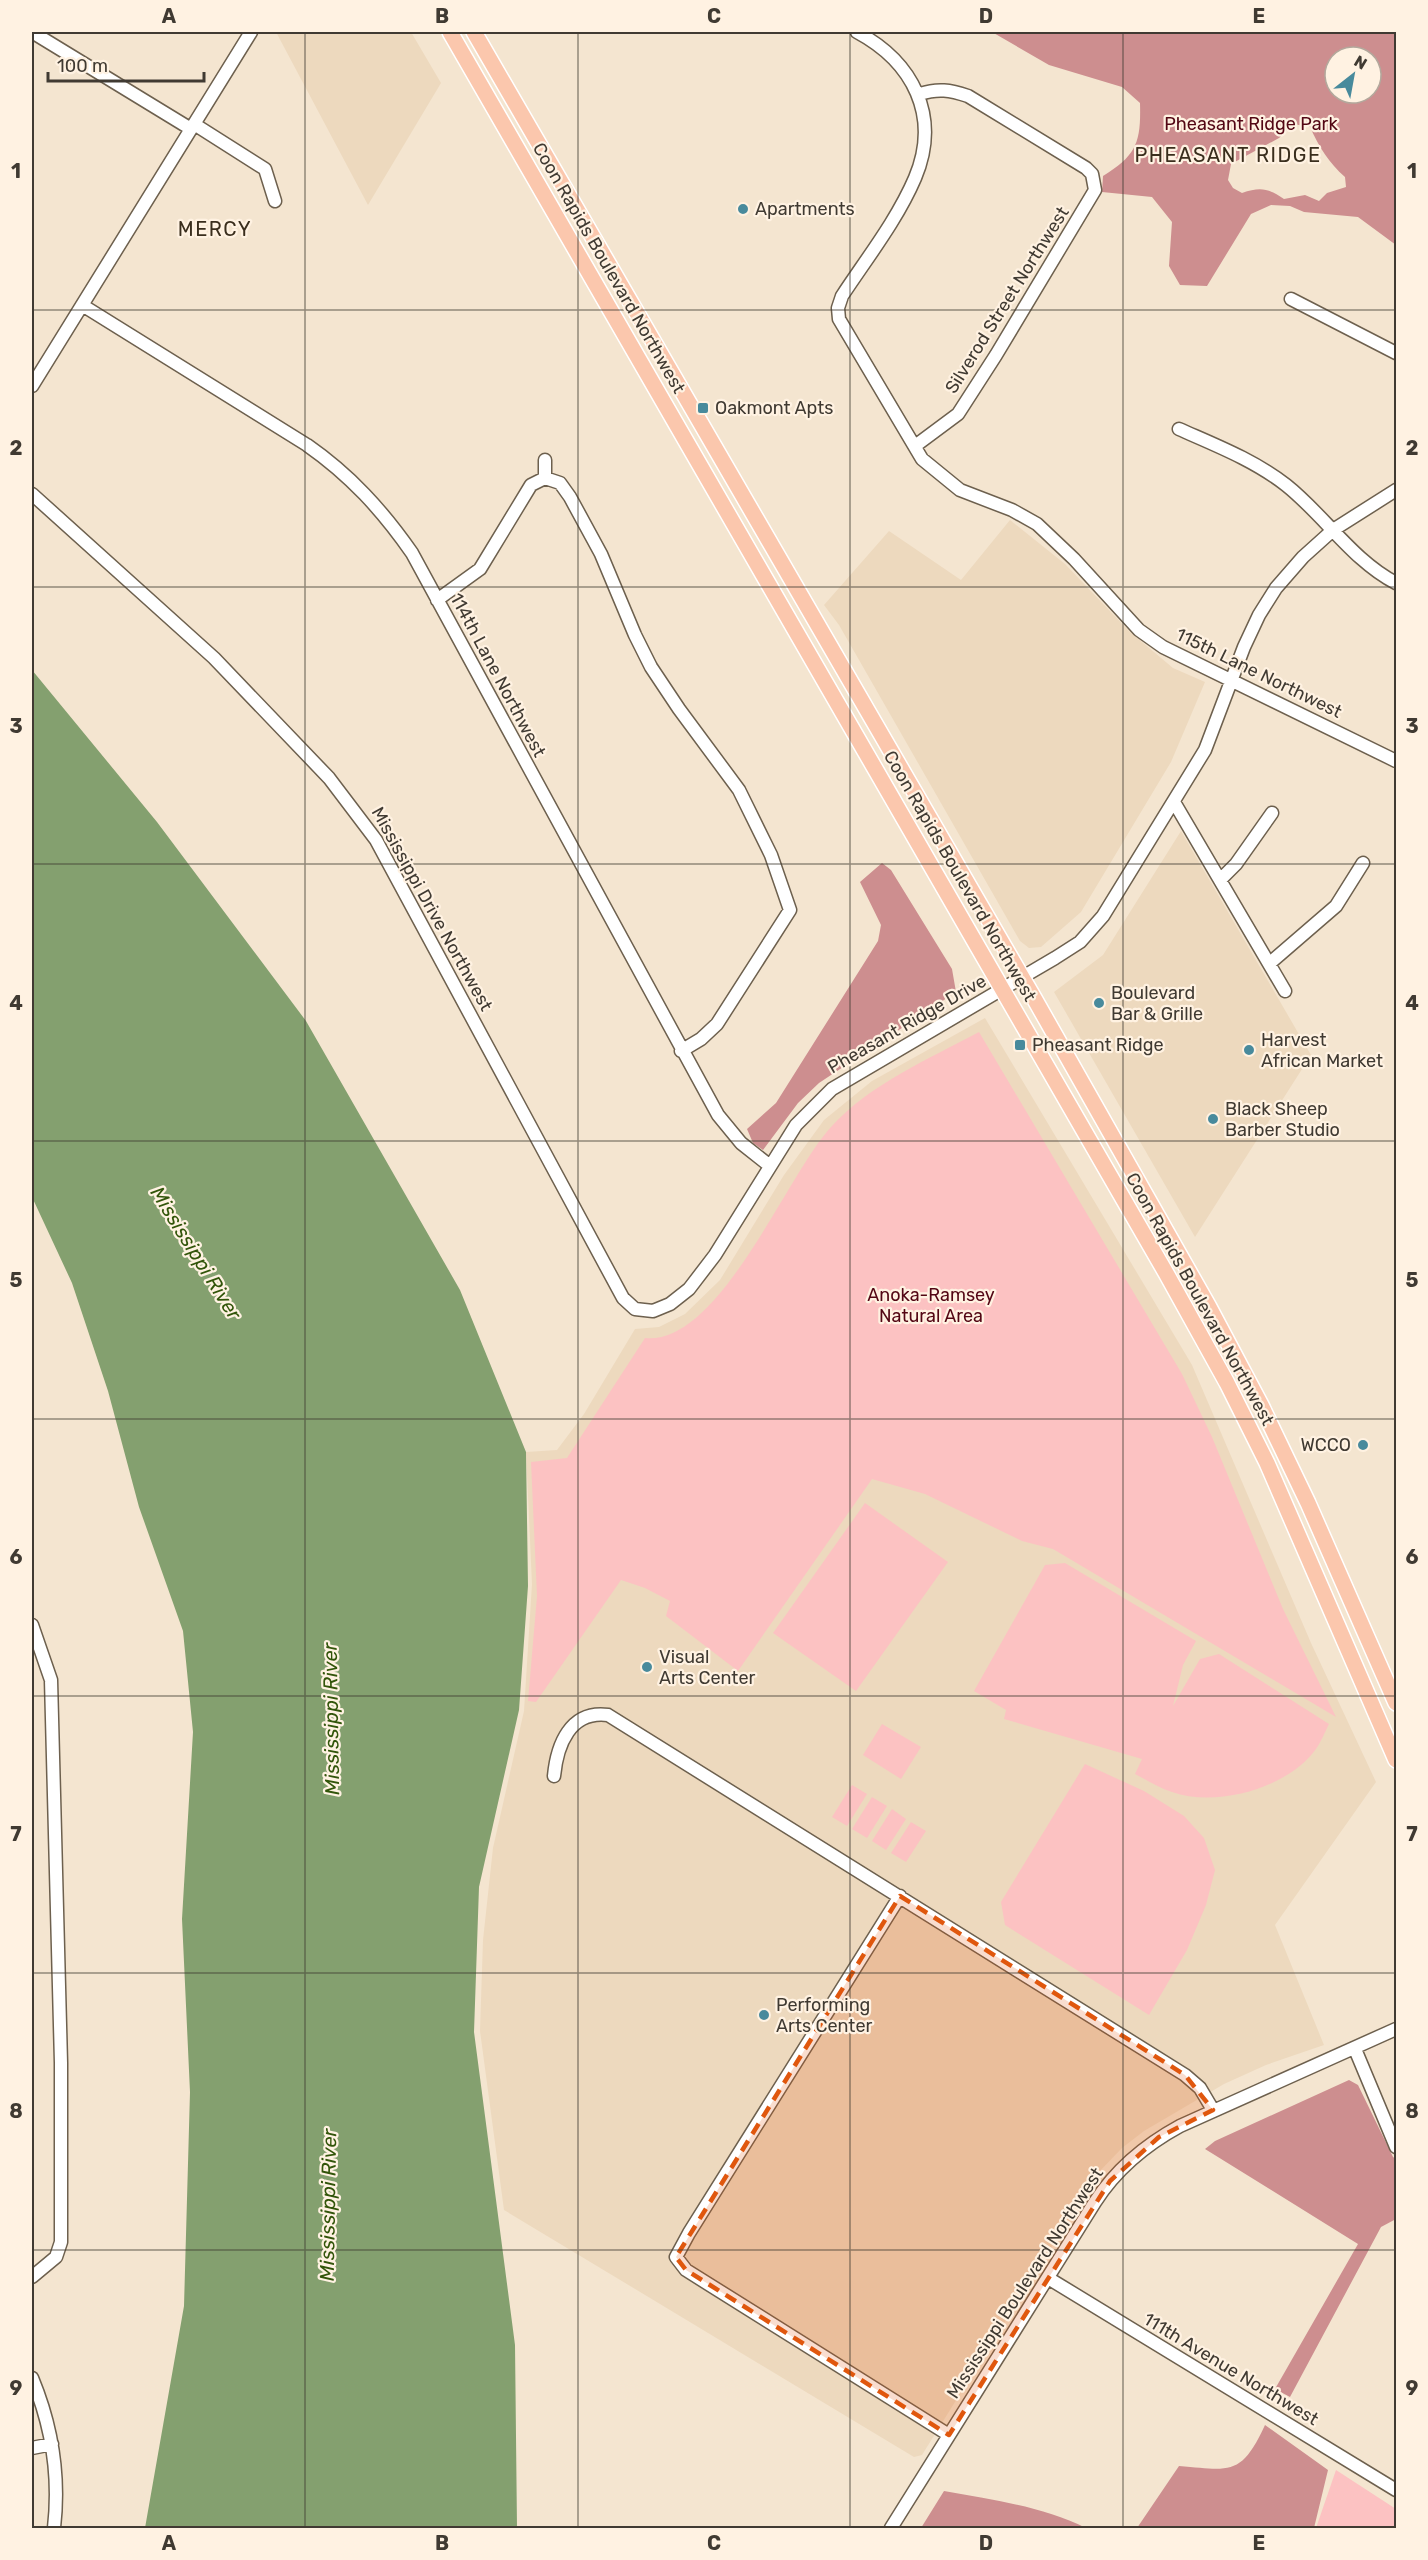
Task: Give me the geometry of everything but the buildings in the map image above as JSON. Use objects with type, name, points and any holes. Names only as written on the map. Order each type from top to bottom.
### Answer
[{"type":"main road","name":"Coon Rapids Boulevard Northwest","points":[[450,32],[1003,989],[1227,1383],[1315,1569],[1396,1760]]},
{"type":"main road","name":"Coon Rapids Boulevard Northwest","points":[[474,32],[1022,978],[1209,1307],[1261,1405],[1332,1554],[1396,1703]]},
{"type":"street","points":[[32,32],[265,169],[275,201]]},
{"type":"street","points":[[32,386],[251,32]]},
{"type":"street","points":[[857,32],[872,39],[900,62],[920,94]]},
{"type":"street","name":"Silverod Street Northwest","points":[[915,446],[958,414],[1095,190],[1092,174],[1086,168],[968,96],[943,90],[920,94]]},
{"type":"street","name":"115th Lane Northwest","points":[[920,94],[924,144],[915,178],[842,296],[838,308],[840,319],[922,459],[960,490],[1012,510],[1037,524],[1074,559],[1139,630],[1185,660],[1396,761]]},
{"type":"street","points":[[1291,299],[1396,353]]},
{"type":"street","name":"114th Lane Northwest","points":[[82,304],[278,426],[342,471],[383,512],[412,553],[681,1051],[727,1128],[770,1166]]},
{"type":"street","points":[[1179,429],[1270,474],[1310,506],[1376,571],[1396,583]]},
{"type":"street","points":[[545,460],[545,478]]},
{"type":"street","points":[[437,600],[480,568],[531,485],[545,478],[560,483],[601,554],[634,634],[651,667],[739,790],[771,855],[790,910],[717,1024],[702,1038],[681,1051]]},
{"type":"street","name":"Pheasant Ridge Drive","points":[[623,1298],[635,1309],[646,1312],[661,1309],[683,1294],[716,1255],[796,1125],[832,1089],[1071,948],[1094,927],[1205,750],[1250,632],[1266,603],[1303,557],[1333,530],[1396,490]]},
{"type":"street","name":"Mississippi Drive Northwest","points":[[32,494],[214,658],[329,778],[361,817],[382,849],[623,1298]]},
{"type":"street","points":[[1174,801],[1285,991]]},
{"type":"street","points":[[1221,879],[1236,864],[1272,813]]},
{"type":"street","points":[[1270,963],[1336,906],[1363,863]]},
{"type":"street","points":[[32,1625],[51,1680],[61,2063],[61,2242],[56,2257],[32,2277]]},
{"type":"street","points":[[554,1776],[559,1746],[569,1729],[595,1715],[608,1715],[1185,2075],[1200,2088],[1214,2110]]},
{"type":"street","points":[[900,1896],[688,2233],[676,2257],[678,2263],[686,2270],[949,2435]]},
{"type":"street","name":"Mississippi Boulevard Northwest","points":[[891,2529],[1102,2192],[1127,2163],[1159,2137],[1214,2110],[1396,2030]]},
{"type":"street","points":[[1355,2049],[1396,2147]]},
{"type":"street","name":"111th Avenue Northwest","points":[[1048,2278],[1396,2490]]},
{"type":"street","points":[[32,2378],[51,2444],[57,2482],[54,2529]]},
{"type":"street","points":[[32,2448],[51,2444]]},
{"type":"highlighted area","points":[[900,1896],[1185,2075],[1213,2110],[1159,2137],[1110,2181],[949,2435],[686,2270],[676,2257]]},
{"type":"shaded area","points":[[276,32],[411,32],[441,83],[368,205]]},
{"type":"shaded area","points":[[1010,520],[1065,564],[1130,632],[1173,668],[1205,682],[1171,762],[1081,912],[1041,947],[1029,948],[1020,941],[839,625],[824,605],[889,531],[961,580]]},
{"type":"shaded area","points":[[1181,831],[1311,1055],[1195,1237],[1054,992],[1103,955]]},
{"type":"shaded area","points":[[985,1018],[1192,1365],[1311,1643],[1376,1782],[1275,1925],[1324,2045],[1266,2065],[1224,2084],[1144,2131],[1122,2148],[1097,2174],[922,2455],[914,2457],[504,2210],[480,2031],[483,1940],[493,1848],[524,1711],[532,1584],[526,1452],[557,1450],[584,1414],[635,1329],[659,1327],[685,1314],[720,1280],[784,1175],[824,1120],[872,1081]]},
{"type":"green space","name":"Pheasant Ridge Park","points":[[992,32],[1396,32],[1396,245],[1358,217],[1304,212],[1290,206],[1271,205],[1251,214],[1207,286],[1180,285],[1169,266],[1172,222],[1152,197],[1102,192],[1103,176],[1130,154],[1138,138],[1140,103],[1122,87],[1049,65]],"holes":[[[1293,124],[1310,127],[1325,154],[1345,177],[1346,187],[1327,193],[1319,201],[1305,195],[1284,199],[1264,190],[1242,193],[1233,188],[1228,180],[1231,164],[1279,138]]]},
{"type":"green space","points":[[882,863],[891,870],[952,969],[956,992],[819,1083],[798,1103],[763,1150],[753,1143],[747,1129],[776,1103],[878,941],[881,925],[860,882]]},
{"type":"green space","name":"Anoka-Ramsey Natural Area","points":[[979,1032],[1182,1374],[1212,1437],[1283,1609],[1336,1717],[1053,1549],[1022,1541],[925,1494],[872,1479],[738,1671],[666,1616],[670,1601],[645,1588],[621,1580],[536,1702],[528,1701],[537,1596],[531,1462],[567,1458],[645,1338],[672,1333],[699,1315],[725,1288],[749,1254],[813,1150],[831,1127],[882,1085]]},
{"type":"green space","points":[[865,1503],[948,1562],[856,1691],[773,1633]]},
{"type":"green space","points":[[1065,1563],[1196,1641],[1183,1665],[1173,1706],[1200,1659],[1219,1654],[1329,1724],[1316,1749],[1304,1763],[1270,1784],[1230,1796],[1210,1798],[1167,1790],[1135,1774],[1142,1759],[1004,1719],[1006,1710],[974,1691],[1045,1565]]},
{"type":"green space","points":[[882,1724],[921,1747],[901,1779],[863,1755]]},
{"type":"green space","points":[[1085,1764],[1144,1791],[1184,1816],[1204,1838],[1215,1870],[1206,1905],[1187,1950],[1149,2015],[1005,1925],[1001,1902]]},
{"type":"green space","points":[[852,1785],[867,1794],[847,1826],[832,1817]]},
{"type":"green space","points":[[872,1797],[887,1806],[867,1838],[852,1829]]},
{"type":"green space","points":[[892,1809],[906,1819],[886,1850],[872,1841]]},
{"type":"green space","points":[[911,1822],[926,1831],[906,1862],[891,1853]]},
{"type":"green space","points":[[1349,2080],[1358,2085],[1396,2159],[1396,2219],[1381,2227],[1290,2397],[1275,2389],[1358,2244],[1205,2149],[1215,2141]]},
{"type":"green space","points":[[1265,2425],[1328,2470],[1314,2528],[1137,2528],[1179,2466],[1211,2469],[1232,2466],[1241,2462],[1257,2442]]},
{"type":"green space","points":[[1336,2470],[1396,2509],[1396,2528],[1316,2528]]},
{"type":"green space","points":[[944,2491],[1035,2509],[1070,2520],[1086,2528],[921,2528]]},
{"type":"water","name":"Mississippi River","points":[[32,670],[157,822],[306,1021],[460,1290],[526,1452],[528,1586],[519,1710],[479,1887],[474,2032],[515,2345],[517,2528],[145,2528],[184,2306],[190,2092],[182,1919],[193,1732],[183,1631],[139,1507],[108,1391],[72,1283],[32,1197]]},
{"type":"place","name":"Apartments","points":[[743,209]]},
{"type":"place","name":"Oakmont Apts","points":[[703,408]]},
{"type":"place","name":"Boulevard Bar & Grille","points":[[1099,1003]]},
{"type":"place","name":"Pheasant Ridge","points":[[1020,1045]]},
{"type":"place","name":"Harvest African Market","points":[[1249,1050]]},
{"type":"place","name":"Black Sheep Barber Studio","points":[[1213,1119]]},
{"type":"place","name":"WCCO","points":[[1363,1445]]},
{"type":"place","name":"Visual Arts Center","points":[[647,1667]]},
{"type":"place","name":"Performing Arts Center","points":[[764,2015]]},
{"type":"district","name":"PHEASANT RIDGE","points":[[1228,155]]},
{"type":"district","name":"MERCY","points":[[215,229]]}]
